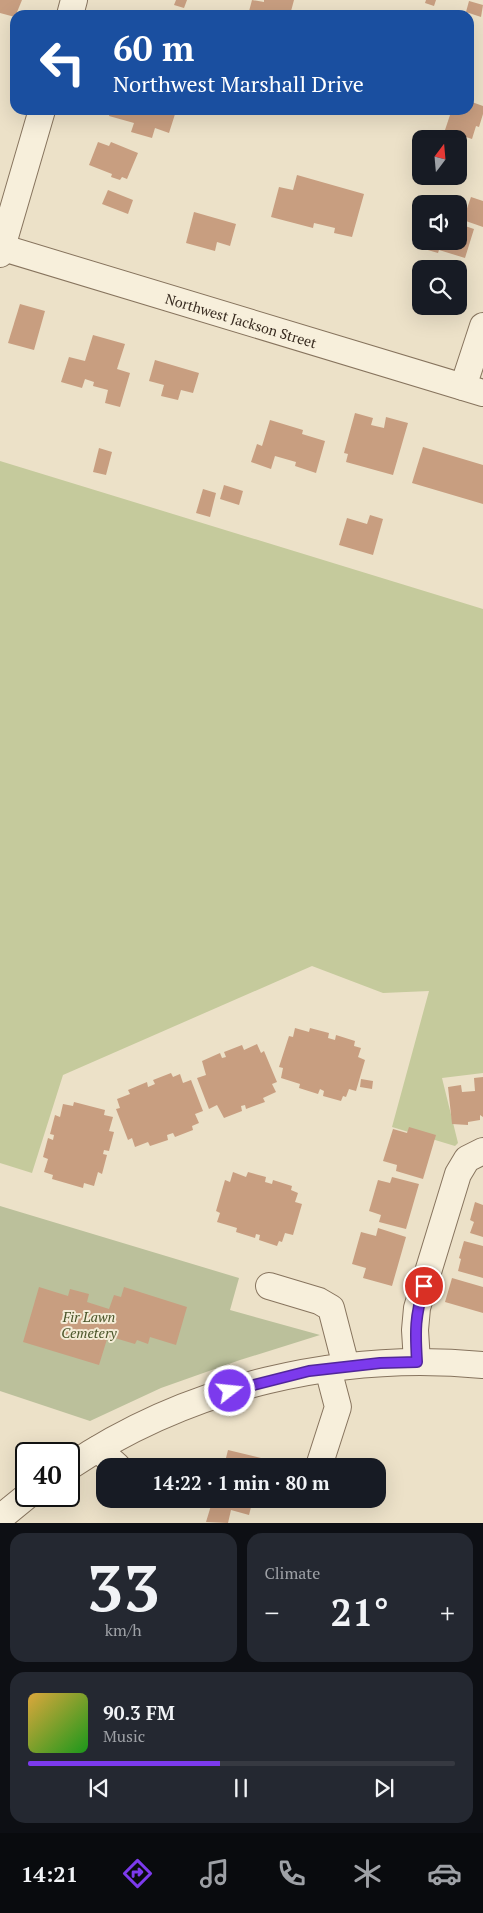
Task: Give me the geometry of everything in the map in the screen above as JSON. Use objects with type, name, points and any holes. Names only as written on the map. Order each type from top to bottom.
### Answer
[{"type":"street","points":[[1,249],[41,115]]},
{"type":"street","name":"Northwest Jackson Street","points":[[1,249],[473,390]]},
{"type":"street","points":[[473,390],[483,326]]},
{"type":"street","points":[[417,1362],[415,1330],[417,1308],[458,1174],[467,1159],[483,1151]]},
{"type":"street","points":[[269,1286],[319,1301],[331,1308],[337,1367],[338,1407],[322,1458]]},
{"type":"street","points":[[80,1460],[160,1416],[213,1396],[309,1371],[380,1363],[446,1362],[483,1365]]},
{"type":"street","points":[[98,1449],[108,1458]]},
{"type":"street","points":[[0,1518],[15,1506]]},
{"type":"green space","points":[[0,461],[483,609],[483,1073],[442,1078],[458,1143],[455,1146],[392,1127],[429,991],[383,993],[312,966],[63,1075],[32,1173],[0,1163]]},
{"type":"green space","name":"Fir Lawn Cemetery","points":[[0,1206],[239,1278],[230,1310],[320,1335],[240,1360],[161,1388],[90,1421],[0,1391]]},
{"type":"building","points":[[0,0],[22,0],[18,10],[10,10],[10,16],[0,13]]},
{"type":"building","points":[[176,0],[187,0],[184,8],[174,5]]},
{"type":"building","points":[[252,0],[264,2],[264,0],[294,0],[291,10],[249,10]]},
{"type":"building","points":[[426,0],[436,0],[434,6],[425,3]]},
{"type":"building","points":[[469,1],[483,5],[481,17],[474,15],[474,10],[467,10]]},
{"type":"building","points":[[474,103],[483,106],[483,114],[479,127],[476,126],[472,139],[468,138],[468,130],[445,130],[450,115],[474,115]]},
{"type":"building","points":[[175,115],[169,133],[155,128],[152,138],[131,132],[134,123],[109,116]]},
{"type":"building","points":[[98,142],[109,146],[111,142],[138,153],[127,179],[122,177],[120,180],[111,177],[112,174],[89,165]]},
{"type":"building","points":[[297,175],[364,194],[352,237],[334,233],[335,228],[314,223],[313,228],[271,217],[279,187],[293,190]]},
{"type":"building","points":[[108,190],[133,200],[128,214],[102,204]]},
{"type":"building","points":[[471,197],[483,201],[483,227],[467,221],[467,208]]},
{"type":"building","points":[[194,212],[236,224],[230,246],[217,242],[215,251],[186,243]]},
{"type":"building","points":[[467,227],[474,229],[465,258],[439,250],[467,250]]},
{"type":"building","points":[[428,250],[439,250],[438,253]]},
{"type":"building","points":[[20,304],[45,311],[34,350],[8,343]]},
{"type":"building","points":[[93,335],[125,344],[117,369],[130,373],[120,407],[105,403],[108,390],[93,386],[94,382],[85,379],[82,388],[61,382],[69,357],[85,361]]},
{"type":"building","points":[[155,360],[199,373],[193,393],[181,390],[178,400],[161,396],[164,385],[149,381]]},
{"type":"building","points":[[355,413],[373,418],[371,425],[384,428],[386,417],[408,423],[393,475],[346,462],[348,454],[344,453]]},
{"type":"building","points":[[270,420],[303,430],[302,434],[325,441],[316,473],[295,466],[296,462],[275,456],[271,469],[251,462],[257,444],[262,446]]},
{"type":"building","points":[[423,447],[483,465],[483,504],[412,483]]},
{"type":"building","points":[[99,448],[112,452],[106,475],[93,472]]},
{"type":"building","points":[[224,485],[243,491],[239,505],[220,499]]},
{"type":"building","points":[[203,489],[216,493],[210,517],[196,513]]},
{"type":"building","points":[[370,515],[383,519],[373,555],[339,545],[347,518],[367,524]]},
{"type":"building","points":[[295,1028],[309,1032],[310,1028],[329,1033],[328,1038],[335,1040],[336,1035],[355,1041],[354,1046],[361,1048],[358,1057],[365,1060],[356,1091],[349,1089],[346,1097],[343,1096],[341,1101],[323,1096],[324,1091],[320,1089],[318,1094],[299,1088],[300,1084],[281,1078],[283,1068],[279,1067],[289,1036],[293,1037]]},
{"type":"building","points":[[257,1044],[261,1053],[264,1051],[277,1082],[272,1084],[276,1092],[263,1098],[265,1102],[246,1109],[245,1105],[241,1106],[242,1111],[224,1118],[217,1105],[209,1109],[197,1078],[206,1075],[202,1061],[220,1053],[222,1058],[226,1057],[224,1052],[242,1045],[244,1050]]},
{"type":"building","points":[[171,1073],[173,1077],[180,1074],[183,1083],[191,1080],[203,1111],[195,1114],[199,1123],[192,1126],[193,1130],[175,1137],[173,1133],[167,1135],[168,1140],[150,1146],[148,1142],[135,1147],[132,1138],[128,1140],[116,1109],[120,1108],[117,1099],[130,1094],[128,1090],[147,1082],[148,1087],[155,1084],[153,1080]]},
{"type":"building","points":[[483,1077],[483,1117],[480,1115],[480,1120],[468,1122],[468,1125],[452,1124],[448,1087],[461,1085],[462,1092],[475,1091],[474,1078]]},
{"type":"building","points":[[361,1079],[373,1081],[372,1089],[360,1087]]},
{"type":"building","points":[[74,1102],[105,1110],[104,1115],[113,1117],[109,1131],[114,1132],[109,1151],[104,1150],[103,1154],[107,1155],[102,1174],[98,1172],[94,1186],[84,1183],[83,1188],[52,1179],[53,1175],[44,1172],[48,1159],[43,1157],[48,1138],[53,1140],[54,1135],[50,1134],[55,1115],[60,1117],[63,1104],[73,1106]]},
{"type":"building","points":[[409,1127],[436,1135],[423,1179],[396,1171],[397,1165],[383,1161],[393,1129],[407,1133]]},
{"type":"building","points":[[233,1172],[246,1177],[248,1172],[266,1177],[265,1182],[272,1184],[273,1180],[292,1186],[291,1190],[298,1193],[295,1202],[302,1204],[293,1235],[285,1233],[282,1242],[279,1241],[277,1246],[259,1240],[260,1235],[256,1234],[255,1238],[236,1232],[237,1228],[217,1222],[220,1213],[216,1211],[225,1180],[230,1182]]},
{"type":"building","points":[[392,1177],[419,1184],[406,1229],[379,1222],[381,1215],[369,1211],[378,1180],[390,1183]]},
{"type":"building","points":[[475,1202],[483,1205],[483,1237],[470,1233],[474,1222],[470,1220]]},
{"type":"building","points":[[378,1228],[406,1237],[392,1286],[363,1278],[366,1268],[352,1264],[361,1232],[376,1236]]},
{"type":"building","points":[[464,1241],[483,1246],[483,1278],[458,1271],[461,1259],[459,1258]]},
{"type":"building","points":[[452,1278],[483,1287],[483,1313],[445,1302]]},
{"type":"building","points":[[39,1287],[68,1296],[70,1289],[89,1294],[87,1302],[109,1309],[114,1295],[121,1297],[124,1287],[187,1307],[176,1345],[150,1337],[148,1344],[137,1340],[135,1344],[108,1336],[99,1365],[23,1342]]},
{"type":"building","points":[[228,1450],[261,1458],[226,1458]]},
{"type":"building","points":[[210,1508],[251,1508],[249,1515],[231,1510],[228,1523],[206,1522]]},
{"type":"route","points":[[230,1391],[309,1371],[380,1363],[417,1362],[415,1330],[417,1308],[424,1286]]}]
